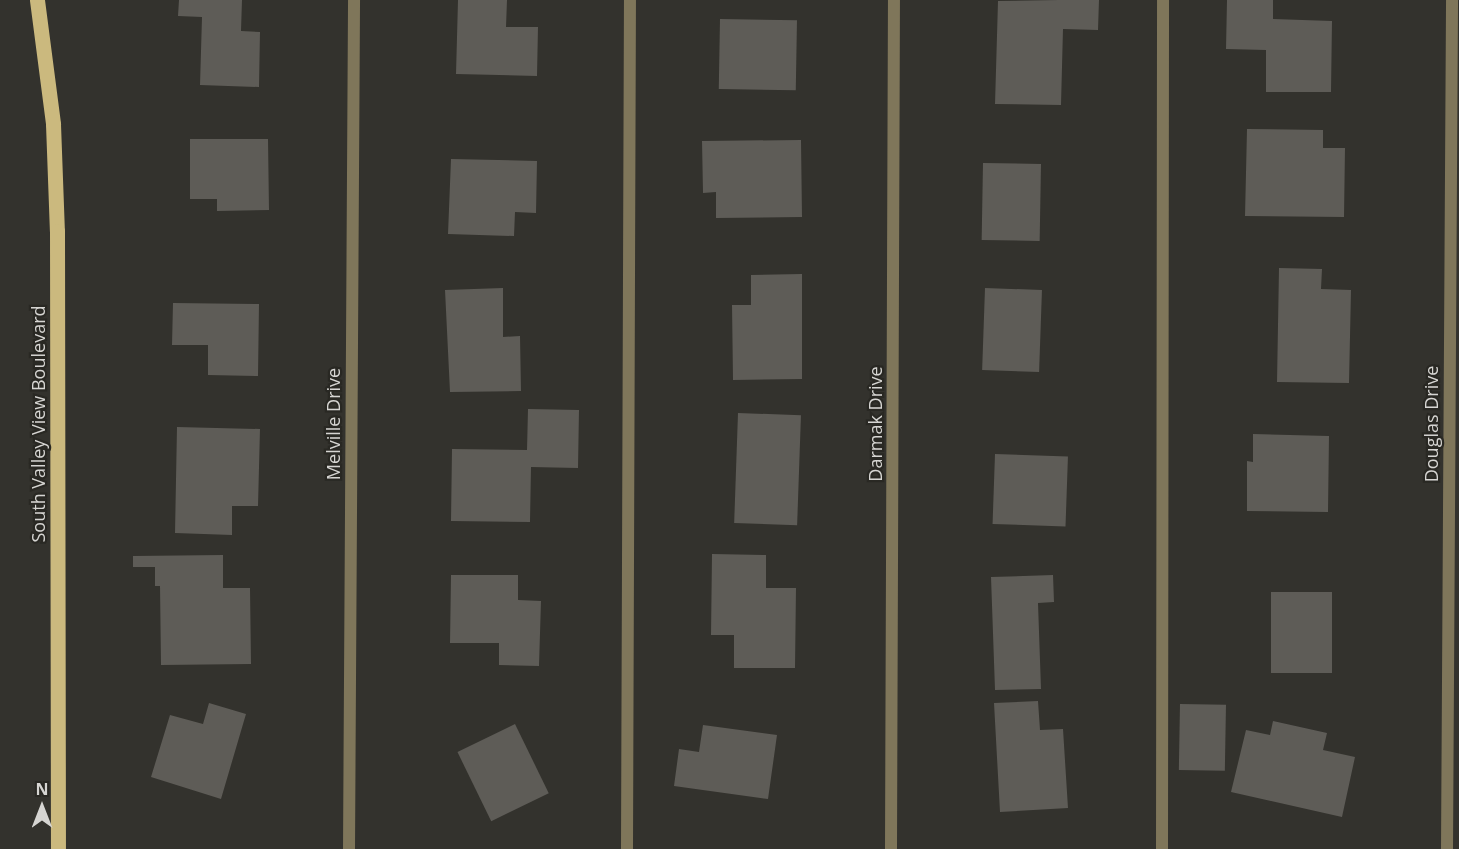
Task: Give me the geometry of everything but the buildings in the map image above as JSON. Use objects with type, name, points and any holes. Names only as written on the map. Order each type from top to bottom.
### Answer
[{"type":"main road","name":"South Valley View Boulevard","points":[[37,0],[53,124],[57,231],[58,849]]},
{"type":"street","name":"Melville Drive","points":[[349,849],[354,0]]},
{"type":"street","points":[[627,849],[630,0]]},
{"type":"street","name":"Darmak Drive","points":[[891,849],[894,0]]},
{"type":"street","points":[[1162,849],[1163,0]]},
{"type":"street","name":"Douglas Drive","points":[[1447,849],[1452,0]]}]
